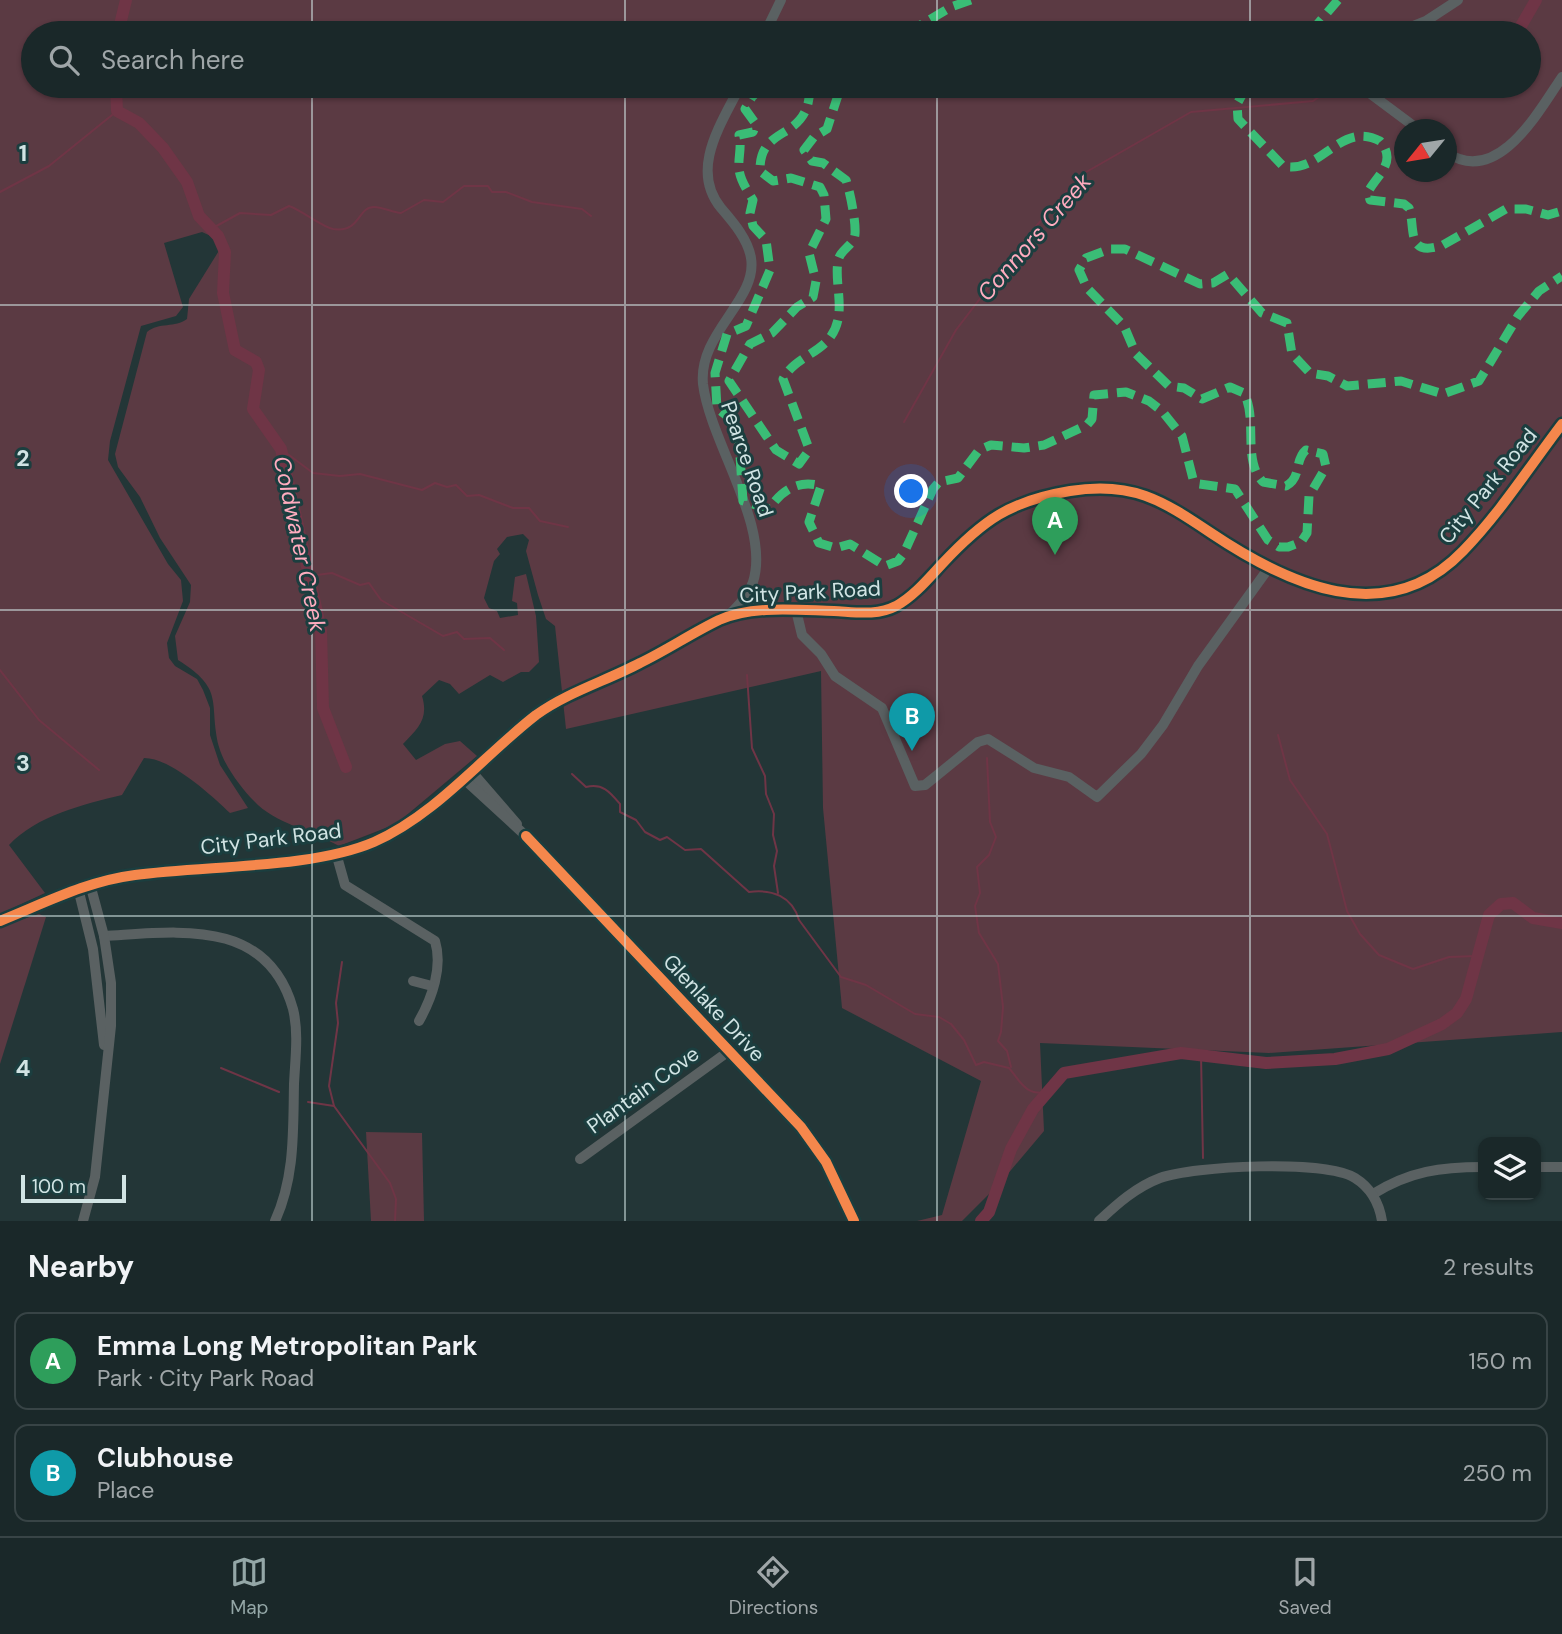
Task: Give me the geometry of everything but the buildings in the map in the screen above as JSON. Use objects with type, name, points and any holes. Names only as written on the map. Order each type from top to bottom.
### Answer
[{"type":"street","points":[[771,21],[781,0]]},
{"type":"street","points":[[1426,21],[1458,0]]},
{"type":"street","points":[[1457,155],[1475,160],[1485,159],[1506,149],[1538,113],[1562,78]]},
{"type":"street","name":"Pearce Road","points":[[735,98],[707,163],[709,186],[715,201],[739,229],[751,258],[750,276],[741,295],[706,349],[703,380],[707,410],[741,494],[754,540],[756,560],[752,585]]},
{"type":"street","points":[[1376,98],[1404,119]]},
{"type":"street","name":"City Park Road","points":[[0,921],[90,884],[140,874],[336,853],[369,844],[397,830],[555,702],[637,665],[728,616],[760,611],[867,612],[889,609],[915,592],[965,539],[996,513],[1024,500],[1112,487],[1149,495],[1268,569],[1313,586],[1345,593],[1388,592],[1418,582],[1441,569],[1465,550],[1562,424]]},
{"type":"street","points":[[796,610],[802,635],[821,654],[835,676],[882,708],[915,786],[925,785],[978,742],[989,739],[1034,768],[1069,777],[1097,797],[1141,754],[1163,725],[1198,666],[1268,569]]},
{"type":"street","points":[[752,585],[760,611]]},
{"type":"street","points":[[728,616],[752,585]]},
{"type":"street","name":"Glenlake Drive","points":[[468,775],[814,1144],[854,1221]]},
{"type":"street","points":[[336,853],[345,885],[435,941],[439,964],[419,1021]]},
{"type":"street","points":[[83,1221],[94,1177],[106,1070],[111,984],[104,936],[90,884]]},
{"type":"street","points":[[78,888],[93,949],[106,1070]]},
{"type":"street","points":[[104,936],[196,931],[219,936],[242,944],[257,954],[279,978],[295,1023],[294,1113],[293,1152],[288,1188],[275,1221]]},
{"type":"street","points":[[413,981],[432,986]]},
{"type":"street","name":"Plantain Cove","points":[[580,1159],[729,1051]]},
{"type":"street","points":[[1099,1221],[1132,1193],[1156,1180],[1200,1171],[1292,1166],[1339,1171],[1353,1176],[1373,1194],[1382,1221]]},
{"type":"street","points":[[1373,1194],[1396,1180],[1423,1170],[1478,1167]]},
{"type":"street","points":[[1541,1167],[1562,1167]]},
{"type":"shaded area","points":[[0,0],[1562,0],[1562,1032],[1269,1053],[1040,1043],[1044,1131],[1001,1182],[962,1221],[917,1221],[942,1215],[981,1081],[842,1008],[823,808],[821,671],[566,729],[555,626],[546,619],[538,595],[526,551],[529,540],[523,534],[507,537],[497,549],[500,554],[494,561],[484,598],[489,608],[497,611],[500,618],[518,615],[517,603],[512,601],[515,577],[526,574],[536,616],[539,662],[529,672],[521,672],[503,682],[490,675],[459,694],[450,684],[439,680],[422,696],[424,711],[421,723],[403,744],[416,760],[445,744],[460,741],[477,756],[396,824],[339,846],[262,809],[239,783],[219,747],[209,689],[203,680],[178,660],[175,636],[190,602],[191,585],[160,538],[140,497],[118,467],[115,454],[147,332],[187,319],[189,299],[220,249],[213,237],[202,232],[164,243],[183,307],[176,316],[141,326],[110,441],[108,460],[168,564],[181,580],[183,601],[167,643],[169,658],[175,666],[197,679],[203,690],[210,708],[210,735],[220,765],[248,808],[230,813],[178,771],[166,764],[144,758],[122,795],[61,812],[33,826],[9,845],[45,893],[0,914]]},
{"type":"shaded area","points":[[39,914],[46,917],[0,1064],[0,926]]},
{"type":"shaded area","points":[[366,1132],[422,1133],[424,1221],[371,1221]]},
{"type":"waterway","name":"Coldwater Creek","points":[[121,21],[126,0]]},
{"type":"waterway","name":"Connors Creek","points":[[1524,21],[1536,0]]},
{"type":"waterway","name":"Coldwater Creek","points":[[116,98],[117,111],[139,123],[163,148],[187,182],[199,216],[218,236],[225,252],[223,293],[235,350],[256,362],[259,370],[253,409],[281,449],[321,630],[323,708],[346,767]]},
{"type":"waterway","name":"Connors Creek","points":[[904,422],[956,330],[1031,232],[1081,175],[1191,112],[1313,101],[1317,98]]},
{"type":"waterway","points":[[0,192],[49,166],[117,111]]},
{"type":"waterway","points":[[211,229],[240,213],[271,215],[289,206],[329,228],[342,229],[354,224],[369,208],[377,207],[401,213],[424,200],[443,202],[464,186],[488,186],[492,192],[506,192],[532,202],[582,209],[591,216]]},
{"type":"waterway","points":[[281,449],[313,473],[340,476],[360,474],[422,490],[435,483],[447,487],[456,485],[467,496],[479,495],[513,508],[529,508],[540,521],[568,527]]},
{"type":"waterway","points":[[309,576],[332,573],[360,585],[369,583],[381,600],[443,636],[457,632],[464,639],[490,638],[504,650]]},
{"type":"waterway","points":[[0,670],[39,720],[99,770]]},
{"type":"waterway","points":[[747,675],[752,748],[765,776],[766,794],[774,814],[773,835],[777,851],[774,866],[778,893]]},
{"type":"waterway","points":[[1278,735],[1290,780],[1327,834],[1347,911],[1360,934],[1379,955],[1413,969],[1449,957],[1476,956]]},
{"type":"waterway","points":[[987,758],[990,822],[996,837],[989,855],[977,867],[980,893],[975,906],[979,933],[998,964],[1003,1007],[998,1041],[1007,1051],[1011,1067]]},
{"type":"waterway","points":[[572,774],[586,787],[602,787],[609,792],[620,804],[620,812],[636,820],[645,832],[660,840],[667,837],[685,850],[701,849],[749,892],[773,893],[786,900],[841,977],[866,985],[915,1014],[939,1017],[951,1024],[964,1040],[976,1065],[984,1062],[1009,1068],[1029,1090],[1048,1092]]},
{"type":"waterway","points":[[981,1221],[989,1212],[1011,1149],[1033,1109],[1064,1073],[1181,1053],[1266,1063],[1335,1059],[1388,1049],[1442,1024],[1457,1013],[1466,999],[1489,915],[1501,904],[1513,903],[1533,918],[1562,923]]},
{"type":"waterway","points":[[342,962],[336,1003],[338,1023],[329,1086],[334,1106],[390,1183],[396,1199],[395,1221]]},
{"type":"waterway","points":[[1201,1055],[1203,1158]]},
{"type":"waterway","points":[[221,1068],[279,1092]]},
{"type":"waterway","points":[[308,1102],[334,1106]]},
{"type":"marked path","points":[[927,21],[951,7],[971,0]]},
{"type":"marked path","points":[[1320,21],[1338,0]]},
{"type":"marked path","points":[[751,98],[745,109],[756,124],[753,132],[739,135],[739,169],[742,181],[753,200],[750,213],[753,226],[766,240],[770,270],[746,326],[727,334],[715,373],[717,408],[738,425],[743,501],[769,509],[791,488],[805,484],[821,486],[809,522],[819,543],[836,548],[850,544],[885,566],[898,561],[904,553],[933,489],[939,482],[958,478],[979,450],[991,445],[1024,448],[1044,445],[1087,425],[1092,419],[1094,395],[1126,392],[1149,401],[1162,411],[1182,436],[1193,479],[1199,484],[1235,489],[1268,540],[1279,547],[1288,547],[1301,542],[1307,533],[1309,496],[1326,467],[1323,454],[1306,450],[1302,454],[1294,478],[1286,486],[1263,482],[1253,463],[1250,415],[1244,393],[1230,387],[1202,399],[1184,388],[1169,386],[1136,354],[1124,326],[1087,288],[1079,270],[1086,258],[1110,249],[1125,249],[1200,284],[1213,283],[1228,274],[1262,313],[1287,323],[1292,354],[1310,373],[1328,376],[1347,386],[1401,381],[1443,394],[1479,381],[1518,316],[1539,291],[1562,276]]},
{"type":"marked path","points":[[809,98],[802,117],[767,145],[760,171],[773,181],[791,178],[820,187],[824,195],[826,219],[809,253],[816,281],[813,297],[797,307],[772,333],[750,344],[729,381],[776,450],[799,464],[807,453],[808,446],[783,379],[793,366],[826,342],[836,327],[839,308],[838,261],[855,234],[846,180],[823,163],[812,161],[804,150],[814,137],[827,129],[837,98]]},
{"type":"marked path","points":[[1240,98],[1237,104],[1238,119],[1283,166],[1296,167],[1309,163],[1353,137],[1366,136],[1380,141],[1387,155],[1386,162],[1368,192],[1370,200],[1404,204],[1409,208],[1414,239],[1423,248],[1443,245],[1506,209],[1526,209],[1548,215],[1562,211]]},
{"type":"cycle path","points":[[0,921],[66,894],[117,878],[289,862],[349,851],[374,842],[418,816],[516,731],[561,700],[732,615],[761,610],[866,613],[889,609],[915,592],[985,524],[1014,507],[1049,495],[1092,489],[1129,491],[1177,511],[1240,552],[1304,582],[1337,591],[1369,594],[1402,589],[1433,575],[1463,551],[1502,505],[1562,424]]},
{"type":"cycle path","points":[[526,836],[801,1127],[826,1162],[854,1221]]},
{"type":"place","name":"Emma Long Metropolitan Park","points":[[1055,555]]},
{"type":"place","name":"Clubhouse","points":[[912,751]]}]
